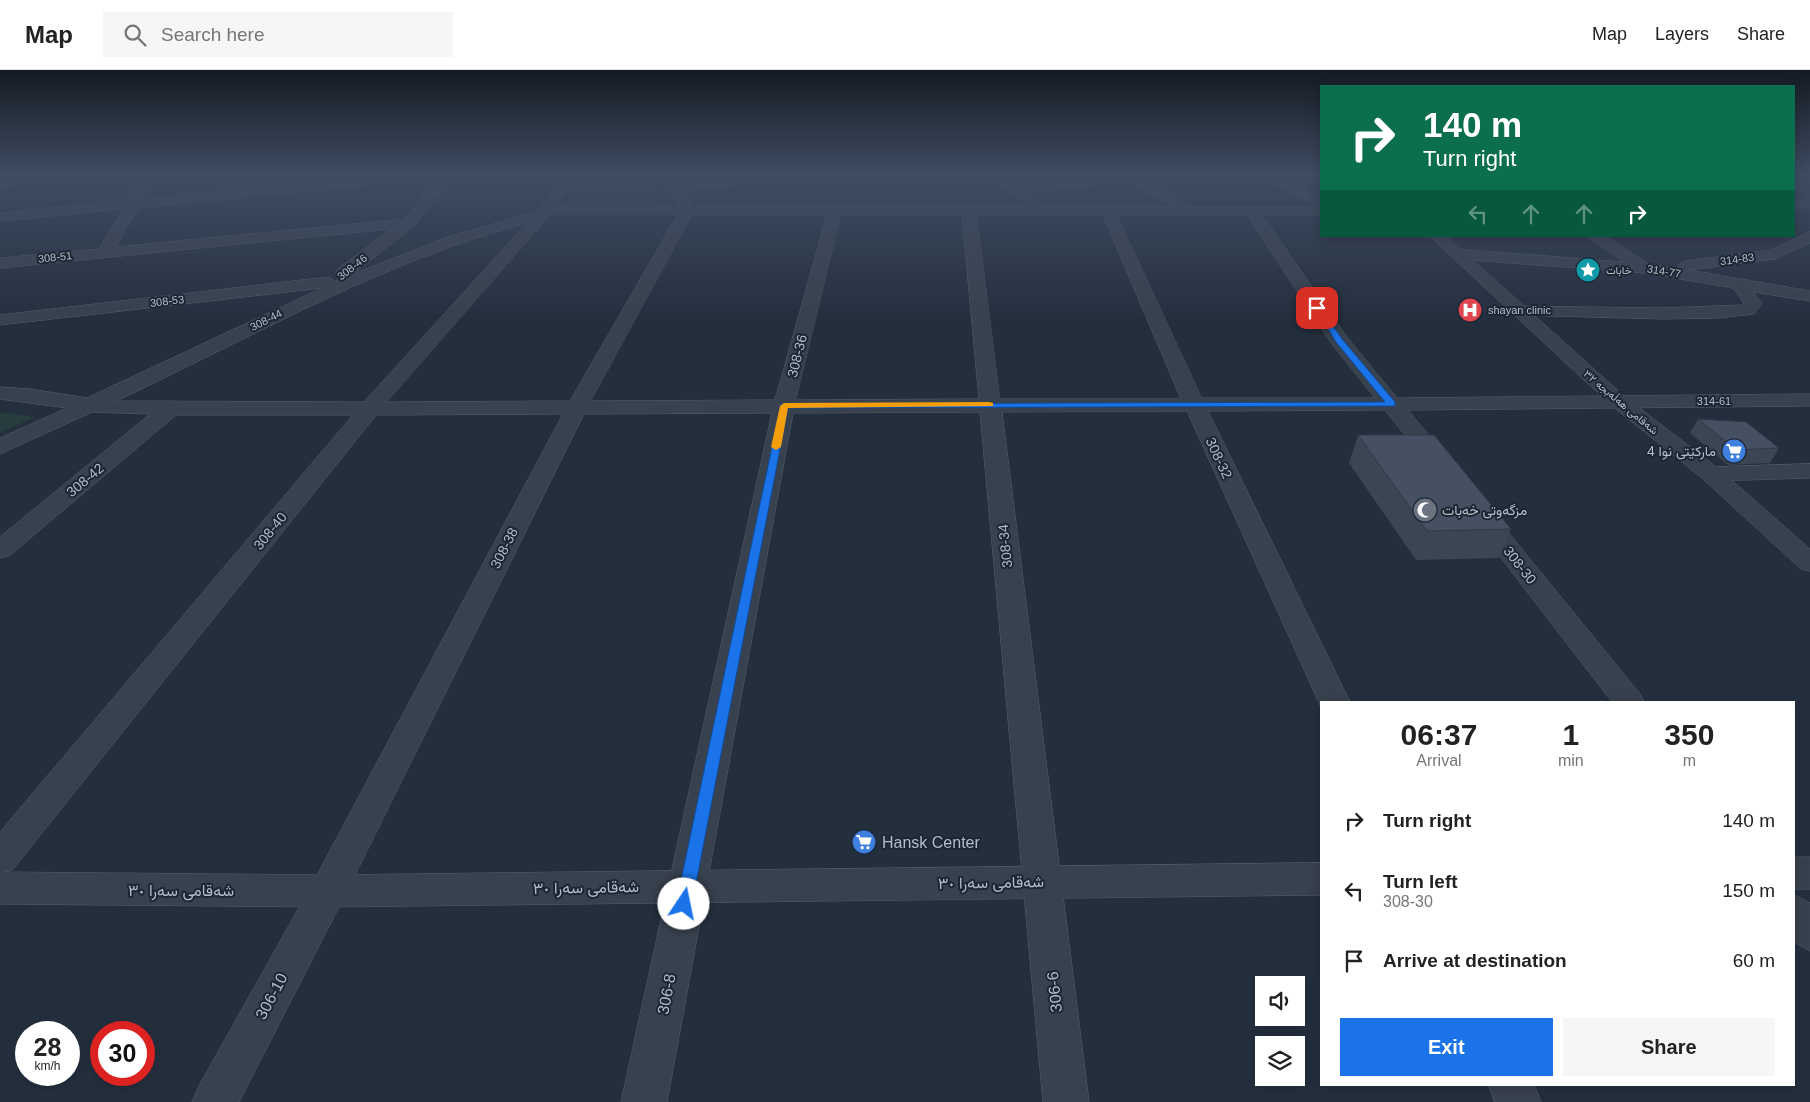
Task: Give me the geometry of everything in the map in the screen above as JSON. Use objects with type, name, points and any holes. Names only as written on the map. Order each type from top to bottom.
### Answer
[{"type":"street","points":[[105,252],[123,223]]},
{"type":"street","name":"308-51","points":[[0,263],[406,223]]},
{"type":"street","name":"308-46","points":[[290,308],[334,281],[408,223]]},
{"type":"street","name":"308-44","points":[[0,447],[205,351],[290,308],[434,245],[501,223]]},
{"type":"street","name":"308-40","points":[[0,858],[371,407],[534,223]]},
{"type":"street","name":"308-38","points":[[328,891],[578,406],[680,223]]},
{"type":"street","name":"308-36","points":[[688,886],[784,406],[832,223]]},
{"type":"street","name":"308-34","points":[[970,223],[1042,882]]},
{"type":"street","name":"308-32","points":[[1113,223],[1194,404],[1334,701]]},
{"type":"street","name":"308-30","points":[[1260,223],[1339,340],[1628,701]]},
{"type":"street","name":"شەقامی هەڵەبجە ٣٢","points":[[1438,237],[1618,402],[1711,474],[1810,563]]},
{"type":"street","points":[[1596,237],[1652,269]]},
{"type":"street","name":"314-83","points":[[1652,269],[1775,254],[1810,237]]},
{"type":"street","points":[[1750,241],[1775,254]]},
{"type":"street","name":"314-77","points":[[1456,254],[1652,269],[1810,296]]},
{"type":"street","name":"308-53","points":[[0,320],[334,281]]},
{"type":"street","points":[[1517,310],[1642,312],[1726,312],[1748,310],[1753,303],[1739,284]]},
{"type":"street","name":"314-61","points":[[0,393],[30,395],[87,405],[170,409],[990,404],[1392,404],[1810,400]]},
{"type":"street","name":"308-42","points":[[0,550],[170,409]]},
{"type":"street","points":[[1711,474],[1810,470]]},
{"type":"street","points":[[1795,873],[1810,873]]},
{"type":"street","name":"شەقامی سەرا ٣٠","points":[[0,888],[328,891],[1320,878]]},
{"type":"street","name":"306-6","points":[[1042,882],[1066,1102]]},
{"type":"street","name":"306-8","points":[[644,1102],[688,886]]},
{"type":"street","name":"306-10","points":[[214,1102],[328,891]]},
{"type":"street","points":[[1795,913],[1810,933]]},
{"type":"street","points":[[1510,1086],[1518,1102]]},
{"type":"green space","points":[[0,412],[35,417],[0,433]]},
{"type":"building","points":[[1698,419],[1746,422],[1779,448],[1736,450]]},
{"type":"building","points":[[1358,435],[1434,435],[1511,529],[1427,531]]},
{"type":"slow traffic","points":[[776,447],[784,406],[989,404]]},
{"type":"place","name":"خابات","points":[[1588,270]]},
{"type":"place","name":"shayan clinic","points":[[1470,310]]},
{"type":"place","name":"مارکێتی نوا 4","points":[[1734,451]]},
{"type":"place","name":"مزگەوتی خەبات","points":[[1425,510]]},
{"type":"place","name":"Hansk Center","points":[[864,842]]},
{"type":"route","points":[[684,904],[784,406],[1392,404],[1339,340],[1317,308]]}]
